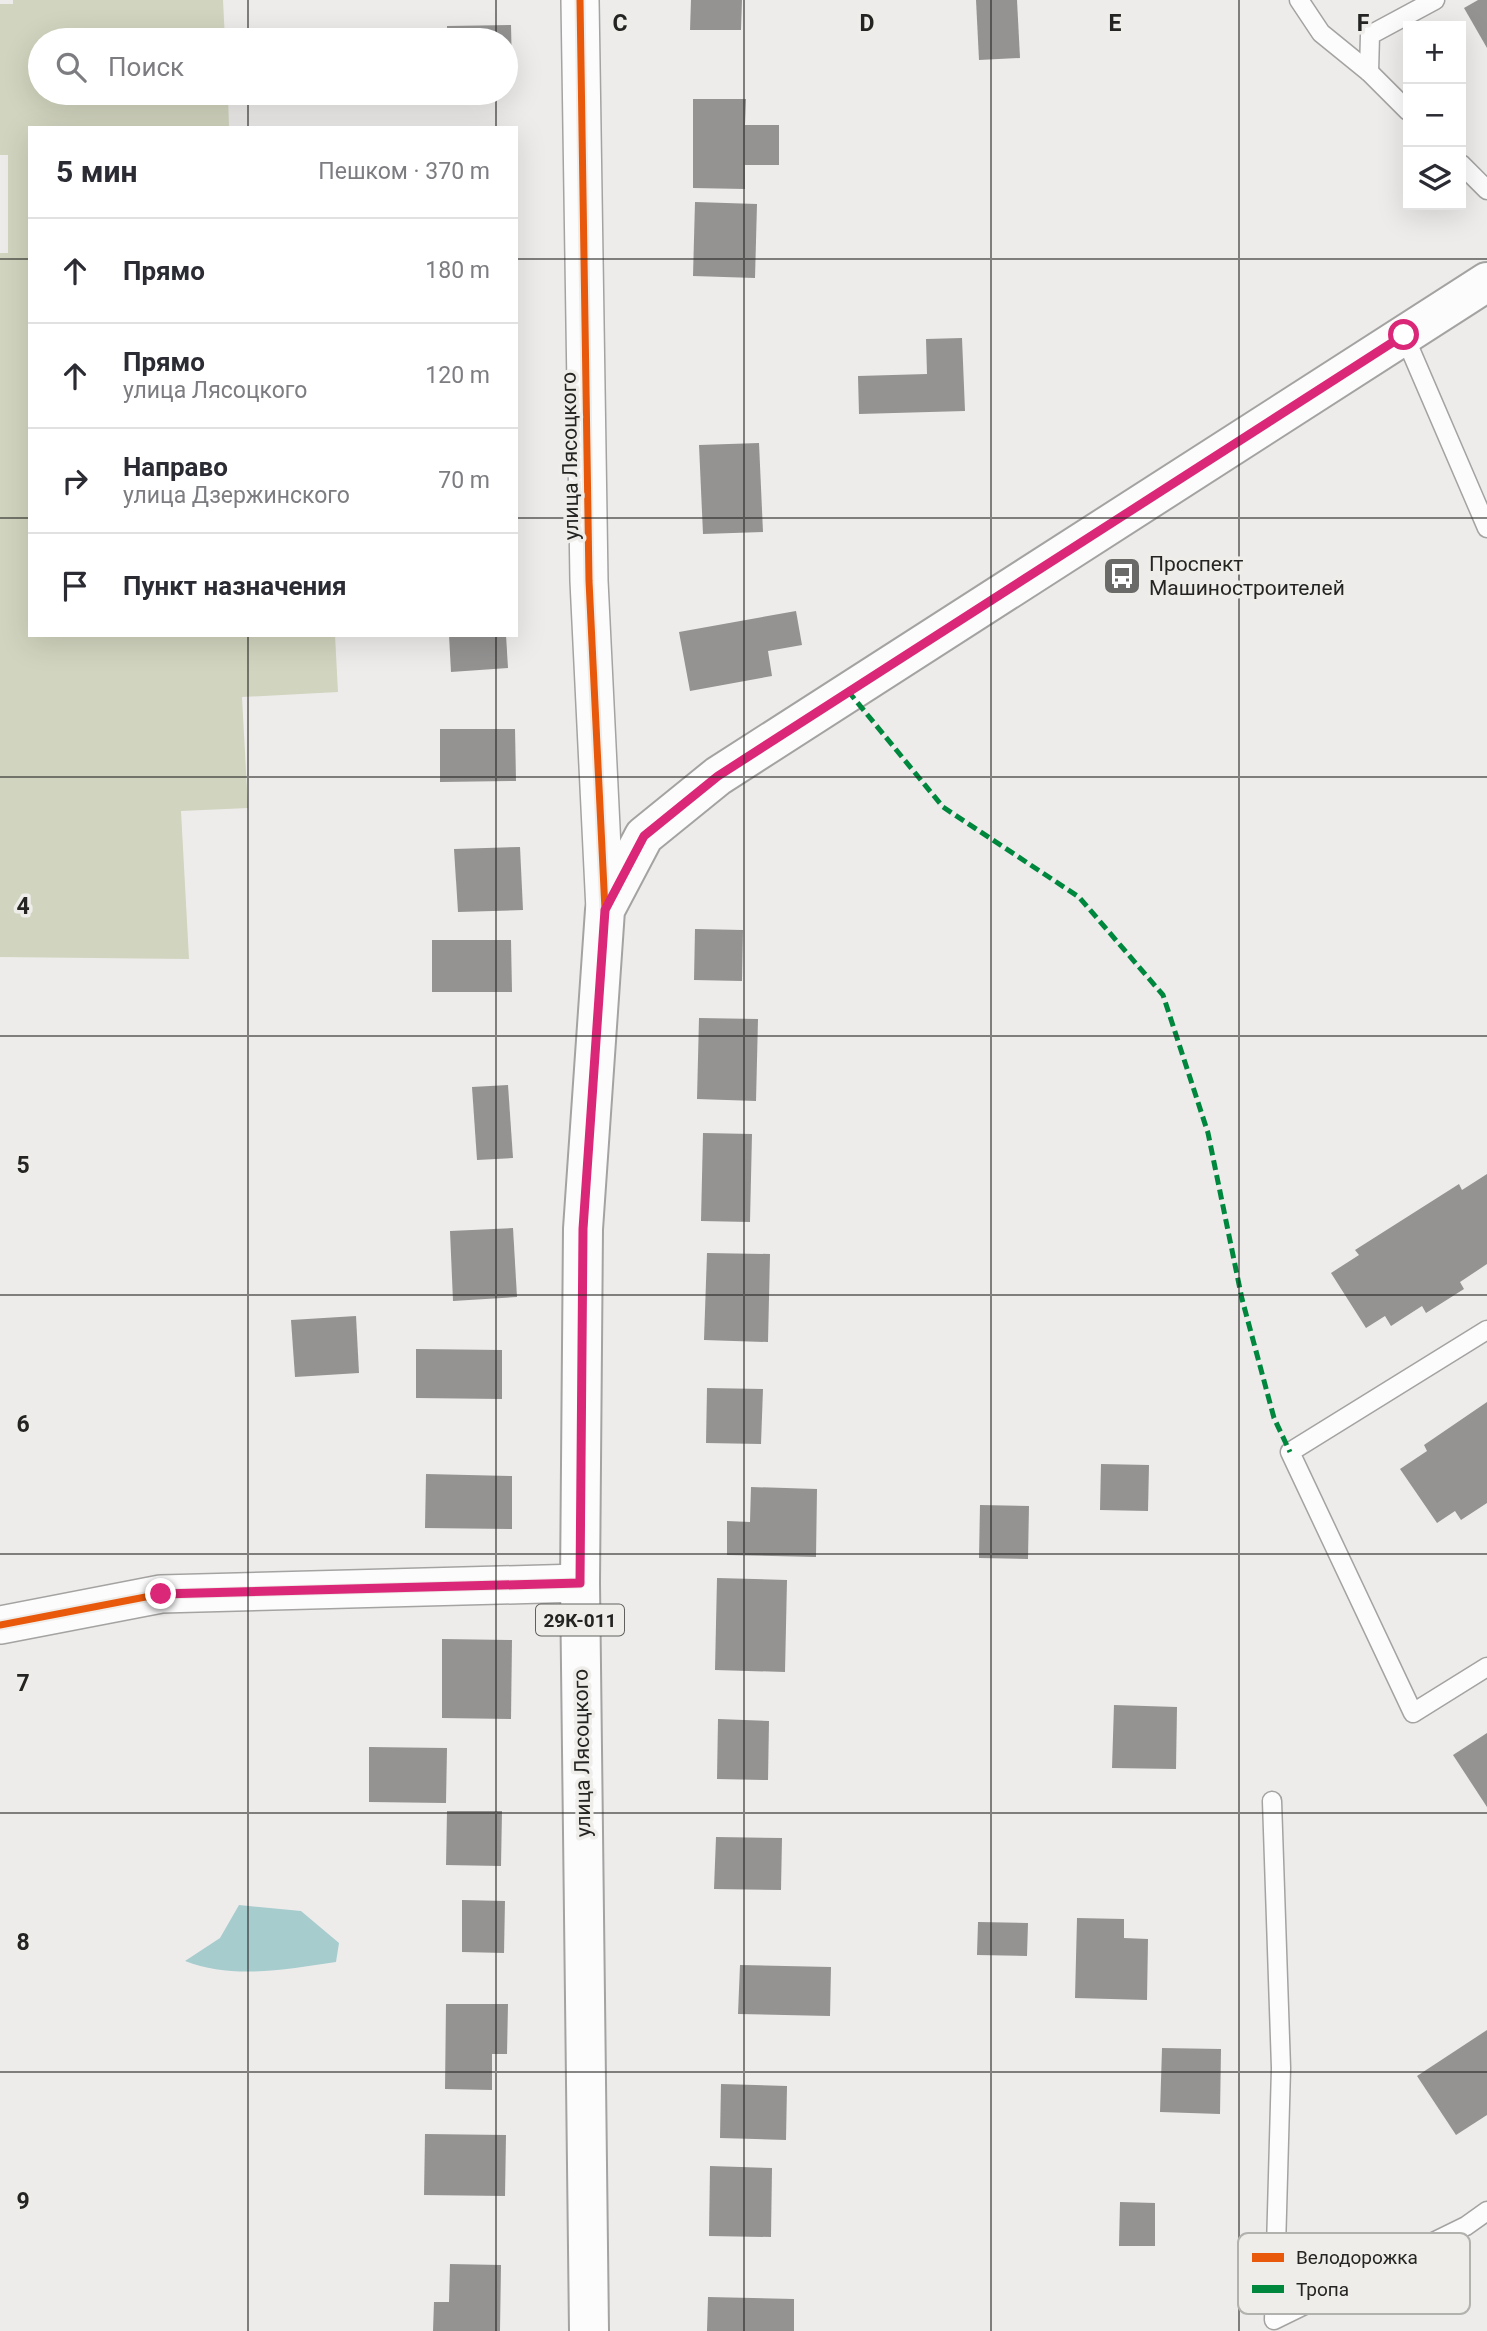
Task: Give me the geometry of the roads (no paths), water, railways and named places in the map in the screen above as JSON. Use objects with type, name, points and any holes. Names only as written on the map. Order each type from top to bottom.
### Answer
[{"type":"main road","name":"29К-011","points":[[605,910],[644,836],[718,776],[1487,282]]},
{"type":"main road","name":"улица Лясоцкого","points":[[589,2331],[580,1583],[583,1229],[605,910]]},
{"type":"street","name":"улица Лясоцкого","points":[[580,0],[591,641],[605,910]]},
{"type":"street","points":[[0,1625],[161,1594],[580,1583]]},
{"type":"lane","points":[[1299,0],[1321,33],[1369,72],[1403,106]]},
{"type":"lane","points":[[1369,72],[1370,35],[1435,0]]},
{"type":"lane","points":[[1466,169],[1487,190]]},
{"type":"lane","points":[[1404,335],[1487,528]]},
{"type":"lane","points":[[1487,1330],[1290,1452],[1413,1713],[1487,1667]]},
{"type":"lane","points":[[1272,1801],[1282,2068],[1277,2233]]},
{"type":"lane","points":[[1452,2233],[1487,2211]]},
{"type":"lane","points":[[1274,2314],[1274,2320],[1286,2314]]},
{"type":"water","points":[[239,1905],[301,1911],[339,1943],[336,1962],[241,1972],[204,1967],[185,1961],[220,1938]]},
{"type":"place","name":"Проспект Машиностроителей","points":[[1122,576]]}]
